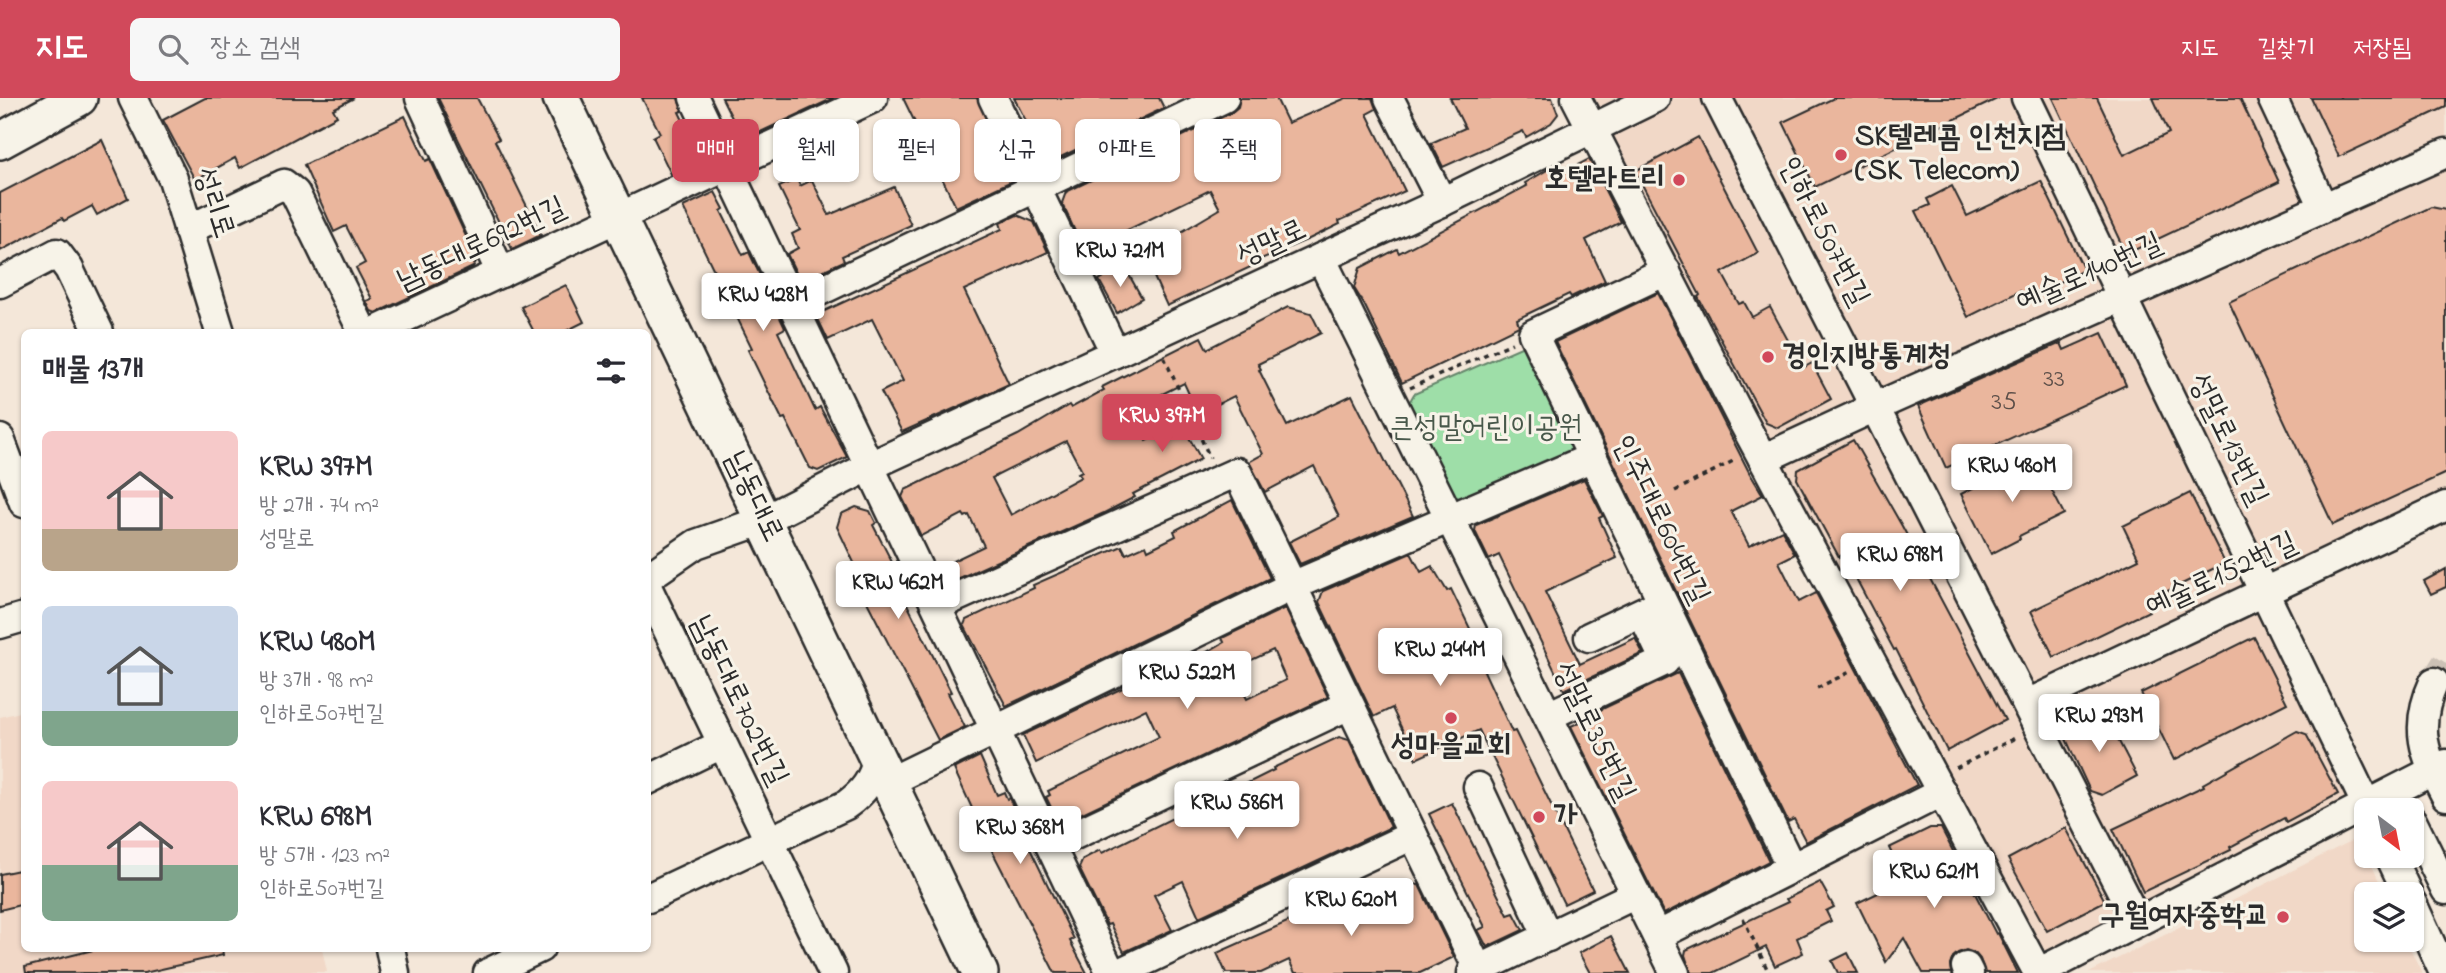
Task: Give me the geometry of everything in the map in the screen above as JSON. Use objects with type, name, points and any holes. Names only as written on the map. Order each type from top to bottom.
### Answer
[{"type":"main road","points":[[0,141],[79,98]]},
{"type":"main road","name":"남동대로","points":[[561,98],[980,973]]},
{"type":"street","name":"성리로","points":[[133,98],[173,179],[219,329]]},
{"type":"street","points":[[420,98],[500,273]]},
{"type":"street","points":[[694,98],[704,119]]},
{"type":"street","name":"남동대로692번길","points":[[759,151],[873,98]]},
{"type":"street","points":[[993,98],[1115,353]]},
{"type":"street","points":[[792,304],[1035,187],[1179,107],[1224,98]]},
{"type":"street","points":[[1389,98],[1442,202]]},
{"type":"street","points":[[1576,98],[1761,454],[2038,973],[2137,921],[2354,815]]},
{"type":"street","name":"성말로","points":[[764,520],[870,466],[1442,202],[1656,98]]},
{"type":"street","name":"인하로507번길","points":[[1717,98],[2137,921]]},
{"type":"street","name":"성말로13번길","points":[[2026,98],[2363,798]]},
{"type":"street","points":[[2272,98],[2322,207]]},
{"type":"street","name":"예술로140번길","points":[[1761,454],[1875,407],[2446,153]]},
{"type":"street","name":"남동대로692번길","points":[[380,329],[693,182]]},
{"type":"street","points":[[735,182],[1111,973]]},
{"type":"street","points":[[188,230],[284,184],[295,193],[362,329]]},
{"type":"street","points":[[0,283],[57,253],[69,269],[98,329]]},
{"type":"street","name":"성말로35번길","points":[[1321,258],[1675,973]]},
{"type":"street","points":[[1533,334],[1665,271]]},
{"type":"street","name":"인주대로604번길","points":[[1533,334],[1593,457],[1652,607],[1791,867]]},
{"type":"street","points":[[0,439],[21,495]]},
{"type":"street","points":[[651,897],[846,805],[865,800],[884,801],[889,783],[995,729],[1292,586],[1593,457]]},
{"type":"street","points":[[937,606],[1228,475],[1292,586],[1477,972],[1636,894]]},
{"type":"street","name":"예술로152번길","points":[[2032,715],[2265,593],[2446,507]]},
{"type":"street","points":[[651,576],[696,544],[764,520]]},
{"type":"street","name":"남동대로702번길","points":[[651,595],[769,841],[823,970]]},
{"type":"street","points":[[1548,716],[1665,661],[1652,607],[1589,637]]},
{"type":"street","points":[[0,624],[21,618]]},
{"type":"street","points":[[2434,682],[2428,695],[2421,727],[2423,745],[2440,768],[2446,796]]},
{"type":"street","points":[[1051,846],[1349,705]]},
{"type":"street","points":[[651,779],[722,744]]},
{"type":"street","points":[[2403,798],[2440,768]]},
{"type":"street","points":[[846,805],[862,793],[873,777],[889,783]]},
{"type":"street","points":[[1657,936],[1791,867],[1939,785]]},
{"type":"street","points":[[1478,787],[1548,937]]},
{"type":"street","points":[[1119,973],[1413,835]]},
{"type":"street","points":[[2424,845],[2446,890]]},
{"type":"street","points":[[2424,929],[2444,973]]},
{"type":"street","points":[[391,952],[395,973]]},
{"type":"street","points":[[488,973],[532,952]]},
{"type":"path","points":[[1390,397],[1533,334]]},
{"type":"path","points":[[1154,335],[1228,475]]},
{"type":"path","points":[[1675,491],[1761,454]]},
{"type":"path","points":[[1817,688],[1872,661]]},
{"type":"path","points":[[1939,785],[2032,715]]},
{"type":"path","points":[[1733,897],[1769,973]]},
{"type":"shaded area","points":[[1577,98],[2446,98],[2446,506],[2265,593],[2363,798],[2354,798],[2354,813],[2038,972]]},
{"type":"shaded area","points":[[21,712],[21,952],[323,952],[327,972],[0,973],[0,717]]},
{"type":"shaded area","name":"구월여자중학교","points":[[2354,840],[2354,868],[2373,868],[2380,882],[2354,882],[2354,952],[2412,952],[2422,973],[2089,973]]},
{"type":"green space","name":"큰성말어린이공원","points":[[1530,343],[1581,447],[1461,506],[1449,501],[1406,408],[1414,394]]},
{"type":"building","points":[[205,98],[354,98],[333,109],[337,116],[240,168],[235,158],[195,180],[163,120]]},
{"type":"building","points":[[438,98],[477,98],[499,139],[495,141],[541,235],[512,249]]},
{"type":"building","points":[[642,98],[678,98],[682,119],[672,119],[671,174],[653,137],[660,133]]},
{"type":"building","points":[[722,98],[834,98],[788,119],[773,119],[773,126],[759,133],[759,119],[732,119]]},
{"type":"building","points":[[903,98],[977,98],[986,119],[974,119],[974,182],[1010,182],[956,207],[944,182],[960,182],[960,119],[913,119]]},
{"type":"building","points":[[1014,98],[1159,98],[1164,108],[1141,119],[1075,119],[1075,150],[1061,157],[1061,119],[1025,119]]},
{"type":"building","points":[[1240,98],[1276,98],[1288,123],[1346,98],[1372,98],[1376,109],[1367,114],[1405,191],[1167,306],[1154,277],[1163,273],[1151,250],[1220,209],[1210,190],[1084,251],[1062,203],[1066,192],[1087,182],[1180,182],[1180,137],[1194,131],[1194,182],[1281,182],[1281,119],[1218,119],[1238,107]]},
{"type":"building","points":[[1450,98],[1552,98],[1558,114],[1551,123],[1526,137],[1523,131],[1443,167],[1431,143],[1465,128]]},
{"type":"building","name":"SK텔레콤 인천지점 (SK Telecom)","points":[[1834,98],[1999,98],[1815,187],[1783,122]]},
{"type":"building","points":[[2053,98],[2097,98],[2124,155],[2169,133],[2153,98],[2240,98],[2279,182],[2126,254]]},
{"type":"building","points":[[2311,98],[2446,98],[2446,107],[2339,157]]},
{"type":"building","points":[[405,116],[426,161],[430,159],[477,260],[473,267],[376,313],[371,311],[366,301],[372,299],[356,268],[365,263],[346,226],[334,232],[304,165]]},
{"type":"building","points":[[1698,137],[1758,253],[1722,273],[1739,304],[1744,302],[1752,317],[1770,307],[1803,368],[1812,363],[1831,399],[1778,428],[1766,423],[1698,297],[1700,295],[1635,171]]},
{"type":"building","points":[[102,140],[128,198],[97,215],[92,206],[64,221],[62,218],[0,251],[0,193]]},
{"type":"building","points":[[1589,159],[1621,222],[1586,240],[1605,281],[1571,297],[1569,294],[1517,319],[1519,326],[1402,383],[1354,288],[1360,268],[1397,249],[1399,253],[1527,186],[1525,183],[1554,166],[1559,175]]},
{"type":"building","points":[[2041,181],[2084,270],[2024,299],[2020,291],[1968,317],[1916,211],[1930,205],[1927,199],[1952,186],[1967,216]]},
{"type":"building","points":[[790,182],[798,182],[800,186],[813,182],[829,215],[894,187],[911,225],[842,256],[844,261],[800,281],[787,254],[798,248],[792,234],[800,230],[779,187]]},
{"type":"building","points":[[715,192],[724,209],[721,211],[743,255],[749,252],[785,328],[778,332],[815,410],[820,407],[847,457],[818,471],[810,468],[785,418],[782,419],[748,350],[752,348],[683,207]]},
{"type":"building","points":[[2431,207],[2446,210],[2446,473],[2333,525],[2229,302]]},
{"type":"building","points":[[1017,215],[1034,222],[1048,252],[964,290],[1009,384],[902,432],[881,392],[903,381],[872,319],[828,340],[818,319],[820,313],[1002,229],[1000,223]]},
{"type":"building","points":[[1124,266],[1142,298],[1117,313],[1099,280]]},
{"type":"building","points":[[566,285],[584,322],[570,329],[532,329],[521,307]]},
{"type":"building","points":[[1658,293],[1763,495],[1731,511],[1749,546],[1782,530],[1795,554],[1779,562],[1799,602],[1816,593],[1917,785],[1806,842],[1794,819],[1788,822],[1555,342]]},
{"type":"building","points":[[1288,307],[1311,313],[1321,333],[1258,364],[1287,426],[1352,395],[1413,516],[1300,564],[1289,542],[1339,517],[1314,466],[1265,492],[1249,462],[1263,454],[1234,396],[1198,414],[1184,383],[1130,410],[1146,441],[1181,423],[1201,459],[1133,494],[1135,497],[1104,513],[946,584],[938,568],[984,546],[969,515],[965,517],[963,514],[921,536],[902,497],[905,490],[1018,435],[1069,405],[1071,408],[1104,390],[1102,387],[1201,337],[1207,349]],"holes":[[[1066,441],[1082,471],[1078,473],[1081,477],[1011,515],[992,478]]]},
{"type":"building","points":[[2102,333],[2126,385],[1946,468],[1918,406],[2061,343],[2064,350]]},
{"type":"building","points":[[1853,440],[2005,720],[1947,751],[1896,649],[1894,650],[1843,554],[1839,557],[1797,479],[1798,470]]},
{"type":"building","points":[[2034,456],[2064,514],[2019,536],[2020,539],[1991,554],[1961,494]]},
{"type":"building","points":[[1584,479],[1603,516],[1599,518],[1617,558],[1545,592],[1580,664],[1635,638],[1643,653],[1564,690],[1499,555],[1489,560],[1475,531],[1476,525]]},
{"type":"building","points":[[2190,493],[2225,563],[2145,602],[2149,611],[2054,657],[2031,611],[2139,559],[2123,526]]},
{"type":"building","points":[[1232,500],[1270,578],[1006,706],[964,625],[966,620],[1034,588],[1033,585],[1122,546],[1126,554],[1146,545],[1148,550],[1176,536],[1174,531]]},
{"type":"building","points":[[856,507],[870,511],[876,523],[873,525],[895,568],[893,576],[951,692],[948,693],[965,727],[938,740],[862,592],[867,590],[837,527],[841,514]]},
{"type":"building","points":[[1411,553],[1421,572],[1432,566],[1447,591],[1451,589],[1489,668],[1484,671],[1512,732],[1515,731],[1593,890],[1564,904],[1479,730],[1416,759],[1392,708],[1374,717],[1319,602],[1323,591]]},
{"type":"building","points":[[2446,569],[2446,587],[2431,594],[2424,581]]},
{"type":"building","points":[[1285,608],[1328,697],[1059,824],[1046,797],[1050,795],[1048,791],[1159,737],[1146,709],[1036,763],[1023,735],[1131,684],[1132,686],[1205,653],[1224,642],[1222,638]],"holes":[[[1273,650],[1286,680],[1247,699],[1232,669]]]},
{"type":"building","points":[[2254,637],[2287,703],[2174,760],[2141,693]]},
{"type":"building","points":[[1678,673],[1769,861],[1664,914],[1571,726]]},
{"type":"building","points":[[2102,709],[2137,776],[2102,795],[2090,791],[2066,739],[2070,726]]},
{"type":"building","points":[[2297,731],[2306,734],[2338,794],[2286,822],[2284,818],[2230,847],[2231,850],[2143,892],[2113,829],[2204,786],[2203,784]]},
{"type":"building","points":[[1339,737],[1349,740],[1391,827],[1199,917],[1183,881],[1154,895],[1172,930],[1124,952],[1110,924],[1107,925],[1079,868],[1083,859],[1100,850],[1102,853],[1227,791],[1228,793]]},
{"type":"building","points":[[980,756],[997,795],[1004,792],[1007,799],[1009,798],[1022,825],[1019,826],[1074,939],[1070,941],[1087,973],[1055,973],[987,841],[954,769]]},
{"type":"building","points":[[1452,803],[1508,915],[1514,913],[1523,930],[1487,947],[1478,930],[1485,927],[1429,814]]},
{"type":"building","points":[[1930,828],[1941,828],[2018,973],[1985,973],[1980,959],[1975,953],[1966,950],[1953,957],[1951,973],[1923,973],[1904,938],[1886,962],[1857,903],[1905,880],[1889,848]]},
{"type":"building","points":[[2066,828],[2105,901],[2047,931],[2008,859]]},
{"type":"building","points":[[21,870],[21,905],[0,910],[0,874]]},
{"type":"building","points":[[1396,882],[1419,885],[1454,957],[1420,973],[1295,973],[1289,960],[1261,973],[1226,973],[1217,953],[1337,900],[1340,908]]},
{"type":"building","points":[[1820,882],[1834,907],[1826,911],[1831,921],[1797,938],[1803,953],[1775,966],[1766,947],[1713,973],[1691,973],[1686,950],[1788,902],[1786,899]]},
{"type":"building","points":[[1611,936],[1630,973],[1590,973],[1579,953]]},
{"type":"building","points":[[85,952],[223,952],[223,955],[144,973],[26,973],[25,967]]},
{"type":"building","points":[[1848,953],[1858,973],[1838,973],[1832,961]]},
{"type":"tunnel","points":[[2434,682],[2446,663]]},
{"type":"place","name":"SK텔레콤 인천지점 (SK Telecom)","points":[[1841,155]]},
{"type":"place","name":"호텔라트리","points":[[1679,180]]},
{"type":"place","name":"경인지방통계청","points":[[1768,357]]},
{"type":"place","name":"성마을교회","points":[[1451,718]]},
{"type":"place","name":"가","points":[[1539,817]]},
{"type":"place","name":"구월여자중학교","points":[[2283,917]]}]
